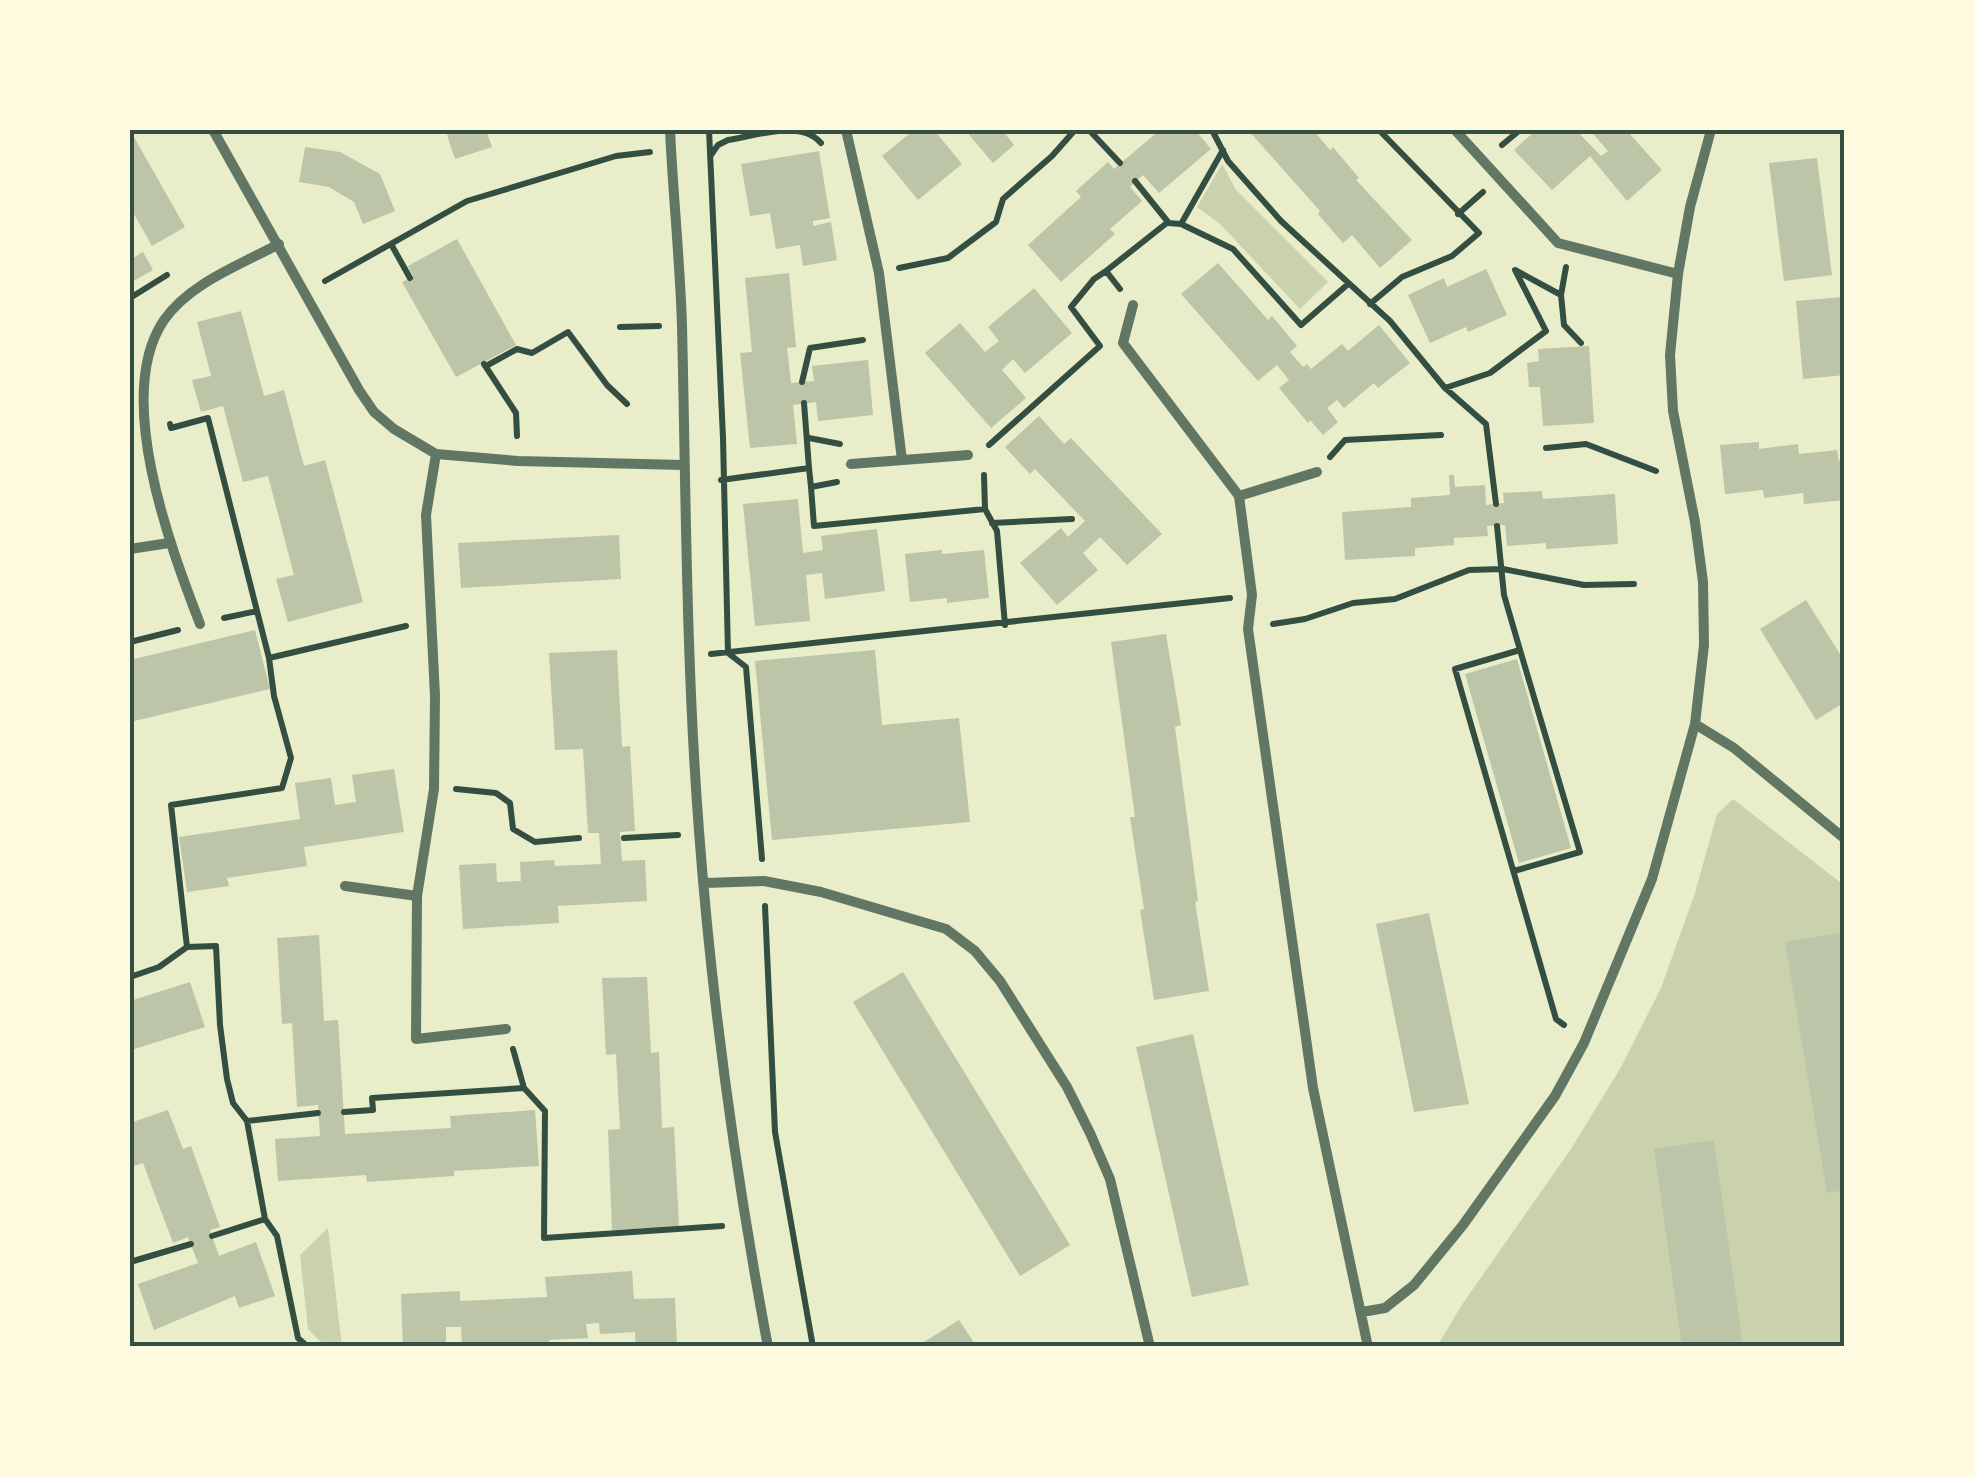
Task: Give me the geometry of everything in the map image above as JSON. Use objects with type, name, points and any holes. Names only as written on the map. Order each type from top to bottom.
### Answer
[{"type":"street","points":[[213,130],[374,412],[394,429],[436,454],[518,461],[683,464]]},
{"type":"street","points":[[670,130],[682,326],[683,464],[699,833],[744,1222],[768,1347]]},
{"type":"street","points":[[846,130],[879,272],[902,460]]},
{"type":"street","points":[[1455,130],[1554,239],[1678,274]]},
{"type":"street","points":[[1362,1312],[1385,1308],[1414,1285],[1464,1225],[1556,1096],[1584,1043],[1652,879],[1694,724],[1704,645],[1703,582],[1673,411],[1670,355],[1690,207],[1711,130]]},
{"type":"street","points":[[200,624],[169,542],[142,412],[147,352],[165,319],[192,290],[279,244]]},
{"type":"street","points":[[1133,305],[1122,343],[1239,496],[1252,595],[1248,628],[1313,1088],[1368,1347]]},
{"type":"street","points":[[436,454],[426,515],[434,790],[417,896],[416,1039],[506,1028]]},
{"type":"street","points":[[851,464],[968,456]]},
{"type":"street","points":[[1239,496],[1317,472]]},
{"type":"street","points":[[130,549],[169,542]]},
{"type":"street","points":[[1694,724],[1734,748],[1845,839]]},
{"type":"street","points":[[704,883],[764,881],[821,892],[946,929],[989,965],[1067,1087],[1110,1179],[1150,1347]]},
{"type":"street","points":[[345,886],[417,896]]},
{"type":"path","points":[[709,130],[728,652],[746,666],[764,881],[775,1132],[813,1347]]},
{"type":"path","points":[[710,156],[728,140],[800,130],[818,138],[824,152]]},
{"type":"path","points":[[928,262],[948,258],[996,222],[1003,200],[1075,130]]},
{"type":"path","points":[[1089,130],[1120,163]]},
{"type":"path","points":[[1212,130],[1228,160],[1281,222],[1390,321],[1445,388],[1486,424],[1496,504]]},
{"type":"path","points":[[1370,304],[1402,277],[1452,256],[1479,233],[1379,130]]},
{"type":"path","points":[[304,292],[466,201],[616,156],[671,149]]},
{"type":"path","points":[[1181,224],[1223,149]]},
{"type":"path","points":[[1136,182],[1168,222],[1181,224],[1233,249],[1301,326],[1347,285]]},
{"type":"path","points":[[1458,214],[1476,199]]},
{"type":"path","points":[[983,450],[1100,346],[1071,307],[1094,279],[1168,222]]},
{"type":"path","points":[[391,244],[410,278]]},
{"type":"path","points":[[1570,246],[1561,296],[1564,325],[1581,343]]},
{"type":"path","points":[[1445,388],[1490,373],[1546,331],[1515,270],[1561,296]]},
{"type":"path","points":[[1106,271],[1133,305]]},
{"type":"path","points":[[802,382],[810,348],[870,339],[865,324]]},
{"type":"path","points":[[620,327],[682,326]]},
{"type":"path","points":[[518,461],[516,413],[485,364],[517,349],[532,353],[568,332],[607,385],[627,404]]},
{"type":"path","points":[[804,404],[814,526],[984,509]]},
{"type":"path","points":[[167,412],[170,428],[208,418],[291,758],[282,788],[171,805],[187,947]]},
{"type":"path","points":[[1317,472],[1346,440],[1441,435]]},
{"type":"path","points":[[1546,448],[1586,444],[1656,471]]},
{"type":"path","points":[[811,486],[853,479],[851,464]]},
{"type":"path","points":[[721,480],[809,468]]},
{"type":"path","points":[[984,470],[984,509],[996,531],[1005,624]]},
{"type":"path","points":[[992,522],[1072,519]]},
{"type":"path","points":[[1497,526],[1504,595],[1580,852],[1514,871]]},
{"type":"path","points":[[1248,628],[1305,620],[1353,603],[1395,600],[1469,570],[1503,569],[1584,585],[1634,584]]},
{"type":"path","points":[[690,655],[1252,595]]},
{"type":"path","points":[[130,642],[257,611]]},
{"type":"path","points":[[269,658],[432,620]]},
{"type":"path","points":[[1520,650],[1455,669],[1556,1018],[1584,1043]]},
{"type":"path","points":[[434,790],[480,789],[496,793],[510,803],[513,829],[535,842],[579,838]]},
{"type":"path","points":[[624,838],[699,833]]},
{"type":"path","points":[[130,977],[159,966],[187,947],[216,946],[227,1079],[233,1102],[247,1121],[265,1219],[277,1236],[298,1338],[308,1347]]},
{"type":"path","points":[[506,1028],[524,1088],[545,1110],[544,1238],[688,1230],[744,1222]]},
{"type":"path","points":[[344,1112],[373,1110],[372,1098],[524,1088]]},
{"type":"path","points":[[247,1121],[318,1113]]},
{"type":"path","points":[[212,1236],[265,1219]]},
{"type":"path","points":[[130,1262],[191,1244]]},
{"type":"green space","points":[[1222,164],[1236,190],[1328,282],[1300,309],[1220,224],[1197,207]]},
{"type":"green space","points":[[1733,799],[1845,886],[1845,1347],[1437,1347],[1461,1306],[1571,1149],[1620,1069],[1661,988],[1695,893],[1717,814]]},
{"type":"green space","points":[[328,1228],[342,1347],[326,1347],[308,1329],[300,1255]]},
{"type":"building","points":[[130,130],[185,227],[152,246],[130,207]]},
{"type":"building","points":[[462,130],[486,130],[492,147],[455,159],[447,135]]},
{"type":"building","points":[[914,130],[934,130],[962,164],[918,200],[882,156]]},
{"type":"building","points":[[965,130],[1002,130],[1014,145],[993,163]]},
{"type":"building","points":[[1160,130],[1195,130],[1211,149],[1159,193],[1143,175],[1130,187],[1142,201],[1110,229],[1115,234],[1061,282],[1028,245],[1081,197],[1076,191],[1108,162],[1114,169]]},
{"type":"building","points":[[1248,130],[1313,130],[1330,150],[1333,147],[1359,178],[1356,180],[1412,240],[1380,268],[1352,235],[1343,243]]},
{"type":"building","points":[[1536,130],[1576,130],[1601,156],[1608,151],[1593,134],[1598,130],[1632,130],[1629,133],[1662,170],[1627,201],[1590,156],[1552,190],[1514,150]]},
{"type":"building","points":[[305,147],[340,152],[380,174],[395,211],[363,224],[354,202],[329,187],[299,182]]},
{"type":"building","points":[[819,151],[830,218],[813,221],[813,226],[831,222],[837,260],[803,266],[800,245],[776,249],[770,213],[750,216],[741,164]]},
{"type":"building","points":[[1817,158],[1832,275],[1784,281],[1769,163]]},
{"type":"building","points":[[457,239],[516,345],[456,377],[402,282],[413,276],[408,266]]},
{"type":"building","points":[[143,252],[153,270],[130,283],[130,260]]},
{"type":"building","points":[[1218,263],[1268,320],[1272,316],[1297,346],[1290,352],[1303,367],[1307,364],[1311,369],[1342,344],[1348,351],[1379,325],[1410,363],[1378,388],[1374,383],[1344,408],[1337,400],[1327,408],[1338,422],[1323,435],[1279,388],[1289,380],[1277,365],[1258,381],[1181,294]]},
{"type":"building","points":[[1486,269],[1507,315],[1430,343],[1408,295],[1444,278],[1447,287]]},
{"type":"building","points":[[789,273],[796,347],[787,348],[791,383],[814,381],[812,366],[868,360],[873,415],[818,421],[816,402],[793,405],[797,444],[750,448],[740,353],[752,352],[745,278]]},
{"type":"building","points":[[1034,288],[1072,333],[1025,373],[1013,359],[1002,370],[1026,398],[991,428],[925,353],[960,323],[985,352],[999,341],[988,327]]},
{"type":"building","points":[[1842,297],[1845,375],[1803,379],[1796,301]]},
{"type":"building","points":[[241,311],[264,396],[284,390],[304,466],[325,460],[363,602],[288,622],[276,579],[294,575],[268,476],[243,482],[223,406],[201,412],[192,380],[211,376],[197,322]]},
{"type":"building","points":[[1589,346],[1594,423],[1543,426],[1540,387],[1529,387],[1527,363],[1539,361],[1538,349]]},
{"type":"building","points":[[1039,416],[1064,444],[1071,438],[1162,534],[1127,565],[1100,537],[1083,553],[1098,570],[1057,605],[1020,563],[1061,528],[1068,537],[1085,521],[1035,469],[1030,474],[1005,447]]},
{"type":"building","points":[[1759,442],[1759,449],[1798,444],[1799,454],[1837,450],[1839,461],[1845,460],[1845,500],[1804,504],[1803,493],[1764,498],[1763,490],[1725,494],[1720,445]]},
{"type":"building","points":[[1449,475],[1454,475],[1455,487],[1485,485],[1486,505],[1504,503],[1503,493],[1542,491],[1543,499],[1615,494],[1618,544],[1546,549],[1546,543],[1507,546],[1505,525],[1487,526],[1488,536],[1454,538],[1454,545],[1415,548],[1415,556],[1345,560],[1342,512],[1411,507],[1411,498],[1450,495]]},
{"type":"building","points":[[798,499],[803,553],[823,550],[821,536],[877,529],[885,591],[825,599],[822,573],[806,575],[810,621],[755,626],[743,504]]},
{"type":"building","points":[[619,535],[621,579],[461,588],[458,543]]},
{"type":"building","points":[[942,550],[942,554],[984,550],[989,598],[910,602],[905,554]]},
{"type":"building","points":[[1806,600],[1845,662],[1845,702],[1816,720],[1760,629]]},
{"type":"building","points":[[255,630],[270,689],[130,722],[130,660]]},
{"type":"building","points":[[1166,634],[1181,725],[1175,727],[1209,991],[1154,1000],[1140,910],[1144,909],[1130,817],[1135,817],[1111,642]]},
{"type":"building","points":[[617,650],[622,747],[630,746],[635,831],[620,832],[622,861],[645,860],[647,901],[558,906],[559,923],[463,929],[459,865],[496,863],[497,882],[521,881],[520,862],[554,860],[555,866],[601,864],[599,833],[588,833],[583,749],[555,750],[549,653]]},
{"type":"building","points":[[875,650],[882,725],[959,718],[970,822],[772,840],[755,661]]},
{"type":"building","points":[[1517,659],[1571,848],[1519,863],[1465,674]]},
{"type":"building","points":[[394,769],[404,832],[304,847],[307,866],[227,878],[229,886],[187,892],[179,837],[300,819],[295,783],[331,778],[335,805],[356,802],[352,775]]},
{"type":"building","points":[[1429,913],[1469,1104],[1414,1112],[1376,924]]},
{"type":"building","points":[[1840,933],[1845,960],[1845,1190],[1827,1193],[1785,942]]},
{"type":"building","points":[[319,935],[324,1021],[338,1020],[345,1134],[451,1128],[450,1116],[535,1110],[539,1166],[367,1182],[366,1175],[278,1181],[275,1139],[320,1136],[318,1105],[297,1107],[292,1023],[282,1024],[277,938]]},
{"type":"building","points":[[903,972],[1070,1245],[1020,1276],[853,1002]]},
{"type":"building","points":[[647,977],[651,1053],[659,1052],[662,1128],[674,1127],[679,1227],[612,1230],[608,1130],[620,1129],[616,1054],[606,1055],[602,978]]},
{"type":"building","points":[[190,982],[205,1027],[131,1050],[130,1001]]},
{"type":"building","points":[[1193,1034],[1249,1285],[1192,1297],[1136,1047]]},
{"type":"building","points":[[168,1110],[183,1149],[191,1146],[220,1227],[210,1230],[219,1256],[256,1242],[275,1296],[239,1308],[235,1296],[154,1330],[138,1284],[198,1263],[188,1237],[173,1243],[143,1163],[134,1166],[130,1154],[130,1123]]},
{"type":"building","points":[[1714,1140],[1743,1347],[1682,1347],[1654,1149]]},
{"type":"building","points":[[632,1271],[634,1299],[675,1298],[677,1347],[636,1347],[635,1332],[600,1334],[599,1323],[586,1324],[588,1338],[549,1340],[550,1347],[462,1347],[461,1327],[446,1327],[446,1347],[403,1347],[401,1294],[460,1291],[460,1301],[547,1297],[545,1277]]},
{"type":"building","points":[[959,1320],[977,1347],[916,1347]]}]
